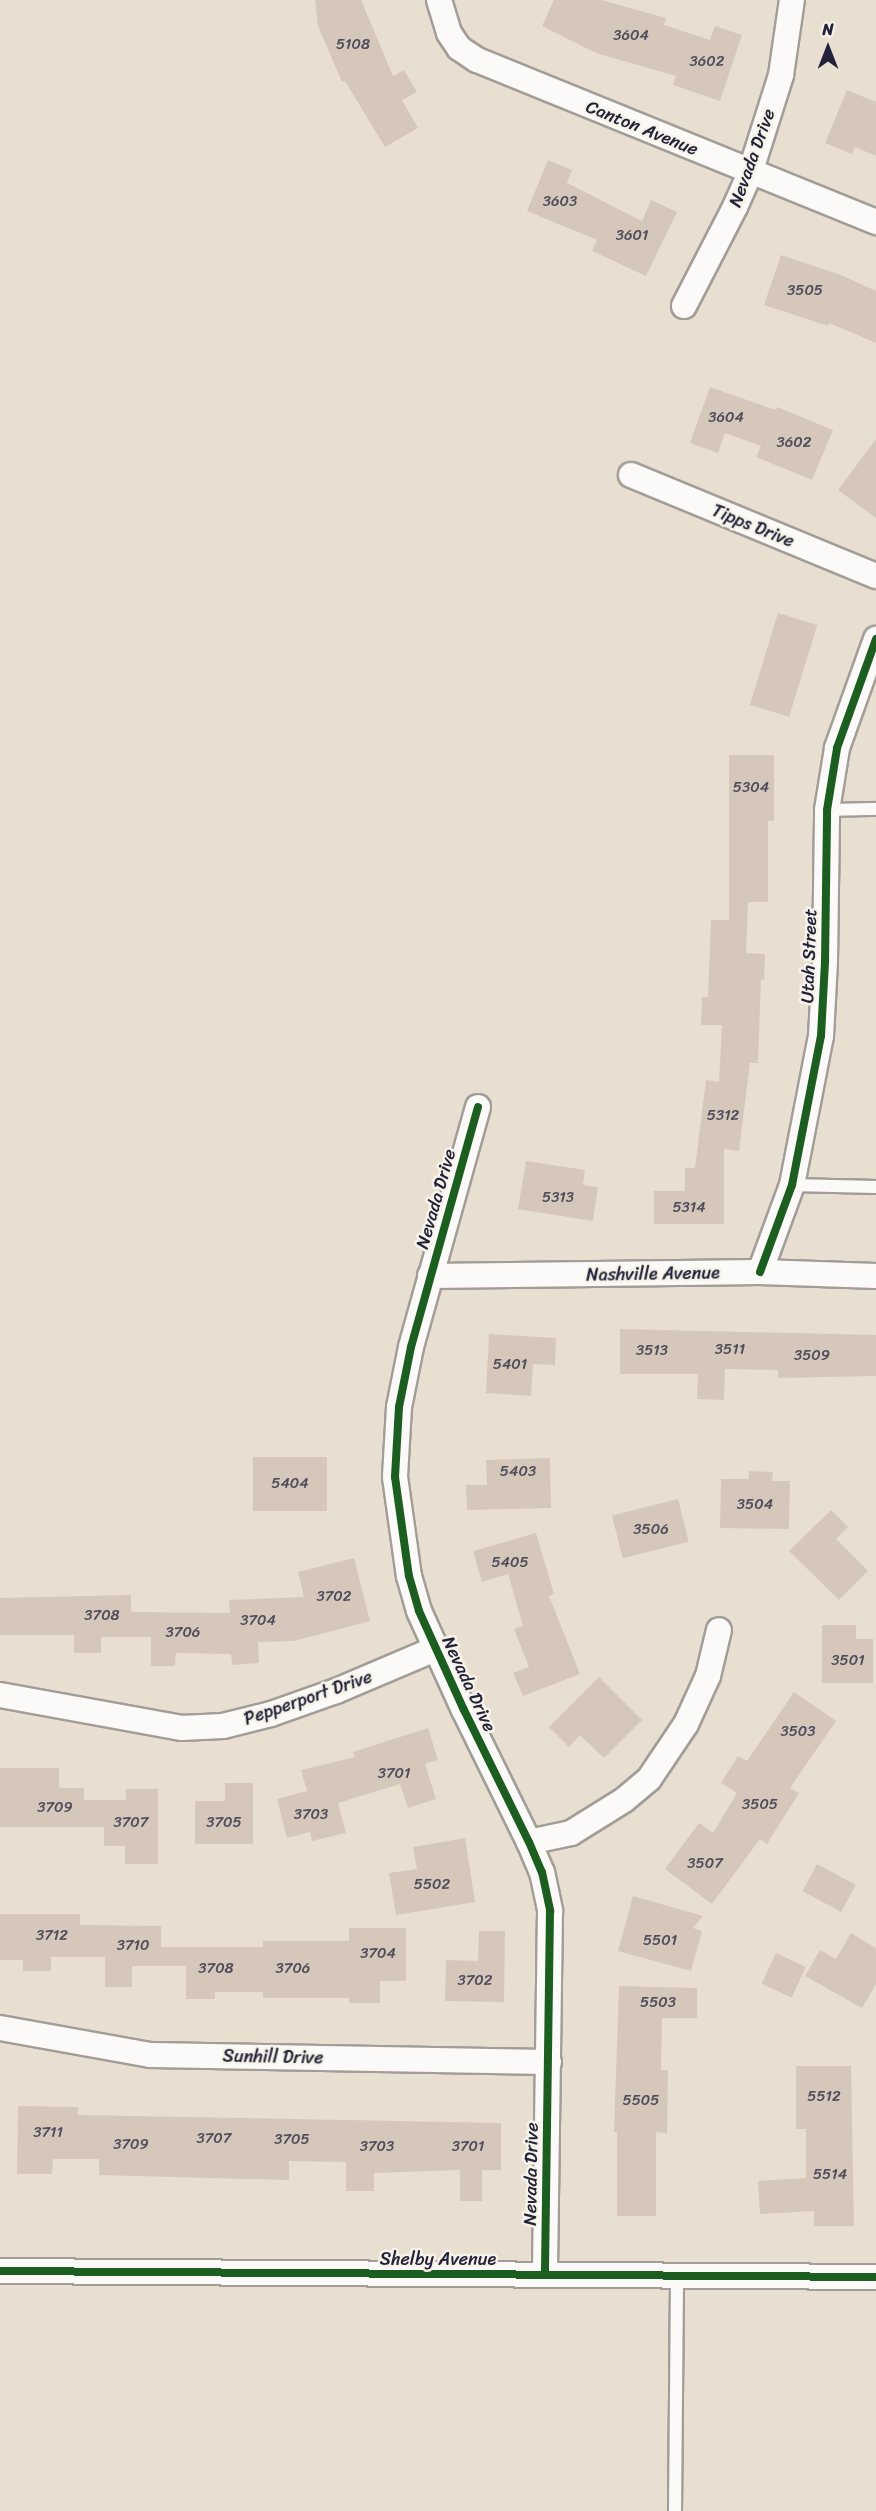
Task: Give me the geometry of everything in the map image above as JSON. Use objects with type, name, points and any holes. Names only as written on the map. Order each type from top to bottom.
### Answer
[{"type":"street","name":"Canton Avenue","points":[[439,0],[449,33],[459,48],[477,60],[876,222]]},
{"type":"street","name":"Nevada Drive","points":[[684,306],[735,207],[750,172],[781,75],[792,0]]},
{"type":"street","name":"Tipps Drive","points":[[631,475],[876,576]]},
{"type":"street","name":"Utah Street","points":[[760,1272],[792,1185],[821,1036],[825,961],[827,810],[837,748],[876,639]]},
{"type":"street","name":"Nevada Drive","points":[[478,1107],[411,1347],[399,1407],[395,1477],[409,1576],[419,1611],[435,1649],[529,1842],[542,1872],[550,1911],[545,2274]]},
{"type":"street","name":"Nashville Avenue","points":[[430,1276],[760,1272],[876,1276]]},
{"type":"street","points":[[529,1842],[571,1833],[624,1800],[649,1779],[686,1724],[708,1676],[719,1630]]},
{"type":"street","name":"Pepperport Drive","points":[[0,1695],[181,1728],[223,1726],[271,1714],[336,1691],[435,1649]]},
{"type":"street","name":"Sunhill Drive","points":[[0,2028],[150,2055],[549,2062]]},
{"type":"street","name":"Shelby Avenue","points":[[0,2271],[876,2277]]},
{"type":"lane","points":[[827,810],[876,809]]},
{"type":"lane","points":[[792,1185],[876,1187]]},
{"type":"lane","points":[[675,2511],[677,2277]]},
{"type":"building","points":[[315,0],[361,0],[393,76],[404,70],[417,92],[402,100],[418,128],[385,147],[345,81],[342,82],[318,26]]},
{"type":"building","points":[[554,0],[601,0],[666,18],[664,25],[710,40],[715,26],[742,35],[720,101],[673,85],[676,76],[596,53],[542,26]]},
{"type":"building","points":[[847,90],[876,102],[876,156],[855,147],[852,154],[825,143]]},
{"type":"building","points":[[548,160],[572,170],[567,183],[642,221],[651,200],[677,212],[646,276],[592,251],[597,240],[527,211]]},
{"type":"building","points":[[781,255],[841,275],[876,291],[876,343],[829,323],[828,326],[764,305]]},
{"type":"building","points":[[710,387],[775,410],[777,407],[833,430],[812,480],[756,457],[761,446],[725,433],[718,453],[690,443]]},
{"type":"building","points":[[876,439],[876,518],[838,490]]},
{"type":"building","points":[[778,613],[817,625],[789,717],[750,705]]},
{"type":"building","points":[[729,755],[774,755],[774,821],[768,821],[768,902],[748,902],[746,953],[765,954],[764,980],[761,979],[758,1063],[750,1063],[739,1151],[724,1149],[724,1224],[654,1224],[654,1191],[685,1191],[685,1168],[695,1168],[706,1080],[719,1082],[722,1025],[701,1025],[702,997],[708,997],[711,920],[729,920]]},
{"type":"building","points":[[526,1161],[585,1170],[583,1185],[598,1187],[593,1221],[518,1209]]},
{"type":"building","points":[[620,1329],[876,1335],[876,1376],[778,1378],[778,1370],[725,1369],[724,1400],[697,1399],[698,1374],[620,1374]]},
{"type":"building","points":[[489,1334],[556,1338],[555,1365],[533,1364],[531,1396],[486,1393]]},
{"type":"building","points":[[253,1457],[327,1457],[327,1511],[253,1511]]},
{"type":"building","points":[[550,1458],[551,1508],[467,1510],[466,1485],[487,1485],[486,1460]]},
{"type":"building","points":[[749,1471],[773,1472],[772,1481],[790,1481],[789,1529],[720,1528],[721,1479],[749,1479]]},
{"type":"building","points":[[678,1499],[689,1542],[623,1558],[612,1515]]},
{"type":"building","points":[[831,1510],[848,1527],[836,1539],[868,1571],[839,1600],[789,1551]]},
{"type":"building","points":[[536,1533],[554,1594],[549,1596],[580,1674],[523,1696],[513,1673],[529,1667],[514,1629],[523,1626],[508,1574],[482,1582],[473,1551]]},
{"type":"building","points":[[354,1558],[370,1621],[294,1641],[258,1642],[259,1663],[232,1665],[231,1654],[176,1653],[175,1666],[151,1666],[151,1637],[101,1637],[101,1653],[74,1653],[74,1635],[0,1635],[0,1598],[131,1595],[131,1612],[230,1613],[229,1600],[304,1597],[298,1572]]},
{"type":"building","points":[[822,1625],[856,1625],[856,1639],[873,1639],[873,1683],[822,1683]]},
{"type":"building","points":[[599,1677],[642,1720],[604,1758],[580,1735],[569,1747],[549,1727]]},
{"type":"building","points":[[794,1692],[836,1721],[790,1788],[799,1793],[767,1844],[760,1839],[712,1904],[665,1869],[699,1823],[713,1833],[737,1793],[721,1783],[738,1756],[747,1761]]},
{"type":"building","points":[[428,1728],[438,1760],[425,1764],[436,1799],[408,1808],[400,1784],[338,1803],[346,1833],[312,1841],[310,1832],[287,1838],[277,1799],[307,1791],[301,1770],[355,1757],[353,1752]]},
{"type":"building","points":[[0,1768],[59,1768],[59,1788],[84,1788],[84,1800],[126,1800],[126,1789],[158,1789],[158,1864],[125,1864],[125,1846],[104,1846],[104,1827],[0,1827]]},
{"type":"building","points":[[225,1783],[253,1783],[253,1844],[195,1844],[195,1801],[225,1801]]},
{"type":"building","points":[[465,1838],[475,1902],[396,1915],[389,1873],[417,1869],[413,1847]]},
{"type":"building","points":[[817,1864],[856,1885],[841,1912],[802,1891]]},
{"type":"building","points":[[633,1896],[703,1916],[693,1928],[702,1931],[691,1971],[618,1951]]},
{"type":"building","points":[[0,1914],[80,1914],[80,1925],[161,1926],[161,1947],[263,1947],[263,1941],[349,1941],[349,1928],[406,1928],[406,1981],[380,1981],[380,2003],[349,2003],[349,1998],[263,1998],[263,1992],[215,1992],[215,1999],[186,1999],[186,1966],[132,1966],[132,1987],[105,1987],[105,1957],[51,1957],[51,1971],[23,1971],[23,1960],[0,1960]]},
{"type":"building","points":[[479,1931],[505,1931],[504,2002],[445,2001],[446,1960],[478,1961]]},
{"type":"building","points":[[851,1933],[876,1948],[876,1984],[862,2008],[805,1976],[820,1950],[836,1959]]},
{"type":"building","points":[[776,1953],[806,1967],[792,1998],[762,1984]]},
{"type":"building","points":[[619,1986],[697,1988],[697,2018],[662,2018],[661,2070],[668,2070],[667,2133],[656,2132],[656,2216],[617,2216],[617,2132],[614,2132]]},
{"type":"building","points":[[796,2066],[851,2066],[854,2226],[814,2226],[814,2211],[760,2214],[758,2181],[806,2178],[806,2129],[796,2129]]},
{"type":"building","points":[[18,2106],[78,2107],[78,2115],[501,2123],[501,2170],[482,2170],[482,2201],[460,2201],[460,2170],[374,2173],[374,2191],[346,2191],[346,2162],[289,2161],[289,2180],[99,2175],[99,2159],[53,2159],[52,2174],[17,2174]]},
{"type":"cycle path","points":[[760,1272],[792,1185],[821,1036],[825,961],[827,810],[837,748],[876,639]]},
{"type":"cycle path","points":[[478,1107],[411,1347],[399,1407],[395,1477],[409,1576],[419,1611],[464,1710],[529,1842],[542,1872],[550,1911],[545,2274]]},
{"type":"cycle path","points":[[0,2271],[876,2277]]}]
